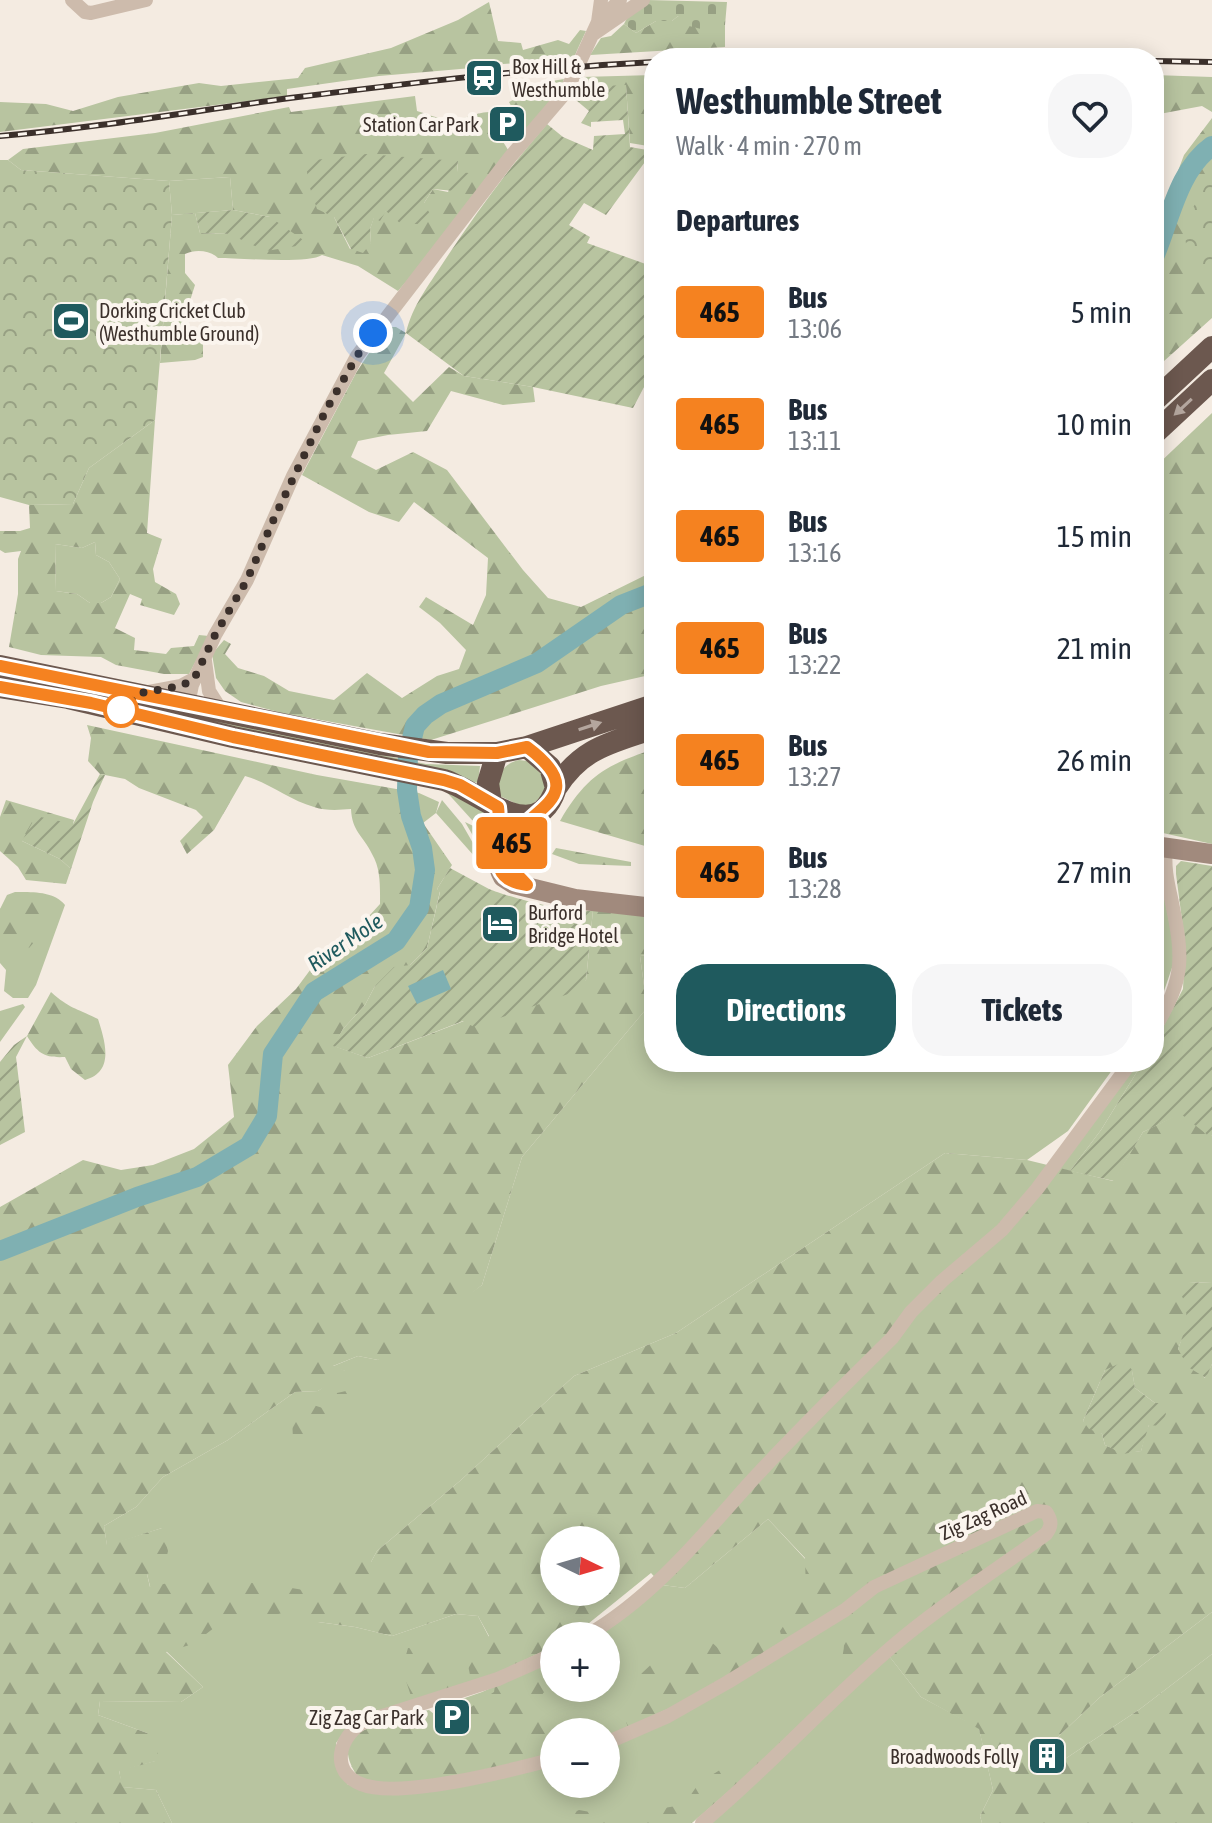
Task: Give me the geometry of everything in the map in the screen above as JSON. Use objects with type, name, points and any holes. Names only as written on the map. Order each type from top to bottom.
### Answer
[{"type":"highway","points":[[1164,392],[1212,347]]},
{"type":"highway","points":[[1164,425],[1212,380]]},
{"type":"highway","points":[[0,666],[221,710],[377,754],[423,775],[460,785],[522,817],[533,816],[548,806],[566,773],[581,757],[644,732]]},
{"type":"highway","points":[[0,687],[84,702],[204,730],[377,754],[497,753],[527,747],[644,708]]},
{"type":"highway","points":[[527,747],[550,767],[556,788]]},
{"type":"highway","points":[[494,805],[488,783],[497,753]]},
{"type":"main road","points":[[494,805],[500,833],[496,856],[503,877],[514,884],[575,899],[644,907]]},
{"type":"main road","points":[[527,885],[513,870],[509,858],[515,836],[533,816]]},
{"type":"main road","points":[[1164,848],[1212,854]]},
{"type":"street","points":[[72,0],[85,12],[91,13],[146,0]]},
{"type":"street","points":[[204,730],[192,717],[188,704],[194,679],[247,580],[306,450],[357,356],[569,86],[595,29],[601,0]]},
{"type":"street","points":[[595,29],[620,0]]},
{"type":"street","points":[[595,29],[643,0]]},
{"type":"street","points":[[205,657],[209,691],[221,710]]},
{"type":"street","points":[[141,693],[181,686],[194,679]]},
{"type":"street","points":[[1164,868],[1181,960],[1176,987],[1164,1010]]},
{"type":"street","points":[[605,1622],[647,1591],[691,1550],[747,1486],[892,1338],[911,1312],[1002,1230],[1037,1189],[1124,1072]]},
{"type":"street","name":"Zig Zag Road","points":[[620,1737],[668,1716],[755,1666],[845,1610],[874,1587],[1037,1511],[1046,1512],[1051,1520],[1051,1528],[1046,1534],[896,1643],[776,1758],[702,1823]]},
{"type":"street","points":[[540,1660],[498,1679],[364,1722],[342,1742],[341,1756],[344,1767],[353,1779],[370,1787],[382,1788],[456,1781],[540,1762]]},
{"type":"green space","points":[[647,0],[727,2],[725,25],[709,25],[705,30],[689,26],[678,16],[672,21],[656,21],[636,33],[624,24],[628,16]]},
{"type":"green space","points":[[489,2],[498,41],[521,43],[523,50],[558,40],[569,44],[580,30],[586,31],[573,59],[502,62],[473,65],[472,68],[379,76],[287,89],[287,96],[0,132],[0,102],[46,104],[73,111],[118,97],[199,83],[221,86],[298,78],[305,68],[391,48],[458,20]]},
{"type":"green space","points":[[678,16],[709,25],[725,25],[725,47],[644,48],[644,52],[590,55],[601,38],[611,36],[624,24],[636,33],[656,21],[672,21]]},
{"type":"green space","points":[[644,75],[644,145],[630,143],[626,86],[577,87],[581,77]]},
{"type":"green space","points":[[1164,75],[1212,77],[1212,112],[1202,106],[1164,113]]},
{"type":"green space","points":[[564,79],[560,89],[524,93],[524,87],[552,85],[552,81]]},
{"type":"green space","points":[[626,85],[630,147],[644,149],[644,163],[606,215],[584,203],[569,225],[590,237],[587,243],[644,263],[644,387],[633,408],[464,376],[406,333],[417,305],[443,263],[480,209],[547,124],[563,137],[593,150],[594,136],[625,134],[623,120],[591,122],[591,127],[581,123],[589,111],[570,95],[577,87]]},
{"type":"green space","points":[[557,94],[525,132],[509,102]]},
{"type":"green space","points":[[415,96],[417,111],[442,118],[461,118],[489,112],[510,153],[446,236],[398,291],[358,266],[322,255],[273,260],[218,258],[202,251],[185,254],[185,273],[195,285],[181,329],[203,341],[203,357],[195,360],[160,363],[172,215],[195,213],[200,233],[229,234],[270,217],[233,210],[230,177],[169,181],[21,170],[8,160],[23,149],[155,133],[289,107],[291,112]],"holes":[[[458,162],[448,192],[433,189],[424,203],[386,211],[374,217],[370,229],[371,243],[350,249],[334,217]]]},
{"type":"green space","points":[[1212,118],[1212,318],[1164,361],[1164,208],[1184,155]]},
{"type":"green space","points":[[366,154],[458,161],[457,172],[469,173],[465,192],[433,189],[424,203],[430,214],[423,224],[401,224],[386,211],[380,221],[374,218],[370,229],[371,243],[363,253],[351,249],[334,217],[317,209],[308,182],[306,161]]},
{"type":"green space","name":"Dorking Cricket Club (Westhumble Ground)","points":[[0,160],[8,160],[21,170],[169,181],[172,215],[155,420],[89,468],[73,504],[29,505],[0,497]]},
{"type":"green space","points":[[1212,175],[1212,285],[1187,255],[1184,223]]},
{"type":"green space","points":[[230,177],[233,210],[172,215],[169,181]]},
{"type":"green space","points":[[233,210],[270,217],[309,244],[266,251],[229,234],[200,233],[195,213]]},
{"type":"green space","points":[[386,327],[396,327],[406,333],[384,373],[413,402],[449,367],[464,376],[533,387],[535,402],[503,405],[451,391],[427,431],[358,441],[351,457],[376,470],[413,452],[447,470],[548,598],[581,607],[644,576],[644,676],[601,686],[431,740],[282,713],[241,702],[225,691],[216,678],[212,654],[224,640],[231,644],[225,654],[238,668],[264,676],[289,691],[334,700],[367,673],[402,698],[437,676],[459,669],[466,650],[419,607],[426,597],[473,625],[486,595],[488,558],[414,502],[399,522],[369,512],[302,475],[356,373]]},
{"type":"green space","points":[[1212,413],[1212,844],[1164,833],[1164,459]]},
{"type":"green space","points":[[155,420],[147,533],[162,539],[153,569],[155,582],[176,594],[180,604],[174,615],[140,605],[142,599],[130,594],[115,628],[135,638],[134,650],[166,654],[171,648],[194,646],[199,635],[209,636],[189,674],[164,674],[116,665],[101,657],[41,655],[9,647],[21,551],[5,553],[0,550],[0,531],[30,528],[29,505],[73,504],[89,468]],"holes":[[[95,542],[96,555],[109,562],[120,579],[111,597],[101,603],[90,603],[77,594],[56,591],[55,544],[82,548]]]},
{"type":"green space","points":[[95,542],[96,555],[109,562],[120,579],[111,597],[101,603],[90,603],[77,594],[56,591],[55,544],[82,548]]},
{"type":"green space","points":[[196,712],[298,738],[426,764],[480,766],[478,783],[204,720]]},
{"type":"green space","points":[[87,725],[317,775],[419,793],[439,802],[436,813],[423,823],[452,865],[437,889],[440,891],[427,948],[410,965],[375,986],[365,1005],[343,1029],[334,1046],[368,1058],[464,1021],[586,980],[593,910],[644,913],[644,955],[640,956],[644,1012],[522,1157],[482,1285],[395,1355],[378,1360],[358,1356],[333,1366],[346,1371],[318,1391],[295,1392],[228,1440],[163,1477],[136,1507],[104,1526],[107,1545],[162,1528],[168,1551],[164,1569],[147,1574],[150,1587],[214,1580],[322,1593],[345,1561],[371,1562],[377,1551],[461,1480],[574,1376],[676,1333],[945,1153],[1027,1160],[1113,1181],[1143,1132],[1181,1113],[1212,1135],[1212,1282],[1189,1283],[1187,1326],[1178,1349],[1205,1378],[1212,1364],[1212,1612],[1099,1698],[1045,1749],[1034,1755],[1034,1764],[1050,1769],[1140,1709],[1212,1654],[1212,1823],[982,1823],[980,1816],[993,1790],[979,1729],[921,1697],[882,1647],[830,1698],[823,1686],[836,1670],[843,1654],[840,1617],[783,1643],[780,1631],[806,1593],[805,1558],[768,1519],[685,1588],[662,1585],[651,1573],[620,1598],[620,1526],[540,1526],[540,1606],[610,1606],[590,1622],[540,1622],[540,1653],[472,1685],[466,1655],[489,1636],[478,1616],[456,1614],[392,1636],[318,1622],[289,1611],[261,1619],[223,1621],[193,1644],[166,1652],[203,1687],[181,1702],[100,1701],[98,1715],[147,1733],[159,1746],[156,1761],[119,1771],[123,1787],[156,1790],[172,1823],[0,1823],[0,1207],[83,1160],[121,1170],[153,1165],[194,1149],[234,1117],[228,1065],[257,1026],[296,989],[319,958],[359,927],[380,904],[377,866],[356,828],[351,809],[314,807],[245,776],[214,830],[187,854],[180,841],[203,817],[196,810],[139,788],[125,779],[100,774],[88,761],[91,738]],"holes":[[[1105,1370],[1132,1371],[1135,1388],[1155,1403],[1161,1403],[1146,1431],[1141,1451],[1123,1453],[1105,1445],[1102,1434],[1083,1421]]]},
{"type":"green space","points":[[644,753],[644,846],[560,821],[589,783],[623,761]]},
{"type":"green space","points":[[519,760],[527,761],[545,777],[545,793],[527,809],[500,796],[499,783],[503,769]]},
{"type":"green space","points":[[100,774],[105,775],[71,869],[60,859],[22,841],[36,816],[73,824]]},
{"type":"green space","points":[[447,787],[489,815],[494,829],[472,820],[443,788]]},
{"type":"green space","points":[[6,800],[74,820],[73,824],[22,841],[60,859],[71,869],[66,884],[26,880],[18,867],[0,851],[0,817]]},
{"type":"green space","points":[[442,800],[462,824],[485,864],[483,866],[436,813]]},
{"type":"green space","points":[[465,822],[494,836],[490,865]]},
{"type":"green space","points":[[538,835],[528,868],[522,870],[518,864],[517,844]]},
{"type":"green space","points":[[556,848],[631,862],[631,866],[579,864],[552,854]]},
{"type":"green space","points":[[1181,861],[1212,866],[1212,1135],[1210,1137],[1181,1114],[1143,1132],[1114,1181],[1070,1171],[1101,1130],[1137,1072],[1164,1072],[1164,1025],[1183,989],[1185,943],[1176,866]]},
{"type":"green space","points":[[450,868],[489,889],[511,896],[557,908],[593,910],[586,980],[571,993],[474,1027],[463,1021],[368,1058],[333,1046],[343,1029],[365,1005],[375,986],[394,967],[410,965],[427,948],[440,892],[437,889]]},
{"type":"green space","points":[[15,892],[49,895],[65,905],[36,985],[28,998],[13,998],[4,991],[6,970],[0,963],[0,909],[7,895]]},
{"type":"green space","points":[[1164,895],[1176,956],[1164,991]]},
{"type":"green space","points":[[46,896],[53,900],[51,921],[29,948],[12,947],[2,933],[0,909],[14,897],[22,903]]},
{"type":"green space","points":[[644,955],[644,986],[640,956]]},
{"type":"green space","points":[[51,992],[68,1005],[98,1019],[105,1055],[101,1070],[94,1076],[85,1080],[71,1069],[65,1057],[43,1054],[27,1036]]},
{"type":"green space","points":[[23,1004],[25,1007],[0,1042],[0,1011]]},
{"type":"green space","points":[[644,1012],[644,1072],[1111,1072],[1068,1131],[1027,1160],[945,1153],[676,1333],[574,1376],[461,1480],[377,1551],[371,1562],[318,1622],[392,1636],[456,1614],[478,1616],[489,1637],[472,1685],[350,1725],[336,1743],[336,1755],[348,1785],[540,1764],[540,1798],[620,1798],[620,1740],[853,1609],[882,1646],[816,1712],[692,1823],[172,1823],[156,1790],[122,1787],[119,1770],[155,1761],[147,1733],[98,1715],[100,1701],[181,1702],[203,1687],[166,1651],[147,1574],[162,1528],[107,1546],[104,1526],[136,1507],[163,1477],[228,1440],[295,1392],[318,1391],[345,1371],[331,1367],[358,1356],[378,1360],[482,1285],[522,1157]]},
{"type":"green space","points":[[27,1036],[16,1057],[25,1132],[0,1145],[0,1062],[14,1045]]},
{"type":"green space","points":[[1129,1072],[1137,1072],[1101,1130],[1070,1171],[1057,1168]]},
{"type":"green space","points":[[1212,1282],[1212,1364],[1206,1378],[1188,1367],[1178,1349],[1186,1320],[1180,1292],[1189,1283]]},
{"type":"green space","points":[[1125,1361],[1132,1370],[1135,1388],[1155,1403],[1161,1403],[1166,1414],[1160,1426],[1149,1425],[1141,1451],[1123,1454],[1105,1445],[1102,1434],[1089,1429],[1083,1421],[1105,1370]]},
{"type":"green space","points":[[358,1391],[351,1408],[325,1421],[324,1427],[293,1439],[294,1411],[310,1404],[329,1410],[335,1403],[337,1393]]},
{"type":"green space","points":[[768,1519],[847,1604],[691,1698],[620,1731],[620,1718],[540,1718],[540,1734],[351,1767],[409,1714],[429,1710],[434,1714],[437,1734],[451,1733],[470,1720],[468,1709],[459,1708],[459,1700],[540,1665],[540,1702],[620,1702],[620,1622],[612,1622],[662,1585],[685,1588]]},
{"type":"green space","points":[[1212,1612],[1212,1654],[1140,1709],[1050,1769],[1034,1764],[1034,1754],[1045,1749],[1099,1698]]},
{"type":"green space","points":[[753,1636],[766,1641],[766,1654],[691,1698],[628,1727],[614,1706],[621,1697],[633,1702],[647,1696],[641,1674],[658,1658],[674,1662],[698,1641],[708,1639],[718,1648],[731,1651]]},
{"type":"green space","points":[[408,1648],[427,1652],[438,1660],[450,1692],[413,1702],[402,1669]]},
{"type":"green space","points":[[886,1652],[921,1697],[979,1728],[993,1790],[980,1816],[982,1823],[707,1823]]},
{"type":"green space","points":[[540,1665],[541,1714],[548,1718],[540,1718],[540,1758],[432,1782],[383,1783],[359,1779],[348,1751],[349,1744],[359,1733],[387,1721],[412,1716],[427,1720],[437,1734],[451,1733],[470,1720],[468,1709],[494,1692],[495,1686]]},
{"type":"green space","points":[[804,1700],[822,1706],[699,1817],[692,1811],[690,1796],[699,1783],[779,1733]]},
{"type":"green space","points":[[682,1805],[692,1823],[564,1823],[562,1818],[579,1810],[646,1822],[658,1809]]},
{"type":"water","points":[[443,970],[451,989],[417,1004],[408,986]]},
{"type":"waterway","name":"River Mole","points":[[1164,230],[1191,168],[1212,146]]},
{"type":"waterway","name":"River Mole","points":[[0,1251],[197,1177],[249,1146],[267,1116],[273,1054],[314,992],[396,941],[419,908],[425,870],[407,790],[408,755],[415,726],[441,704],[537,663],[621,605],[644,596]]},
{"type":"railway","points":[[1164,61],[1212,62]]},
{"type":"railway","points":[[0,136],[426,82],[644,63]]},
{"type":"bus line","name":"465","points":[[0,666],[429,752],[497,753],[527,747],[550,767],[556,788],[548,806],[533,816],[515,836],[510,847],[509,858],[513,870],[527,885],[514,884],[503,877],[497,862],[500,833],[498,807],[460,785],[68,698],[0,687]]},
{"type":"place","name":"Box Hill & Westhumble","points":[[484,78]]},
{"type":"place","name":"Station Car Park","points":[[507,124]]},
{"type":"place","name":"Dorking Cricket Club (Westhumble Ground)","points":[[71,321]]},
{"type":"place","name":"Burford Bridge Hotel","points":[[500,924]]},
{"type":"place","name":"Zig Zag Car Park","points":[[452,1717]]},
{"type":"place","name":"Broadwoods Folly","points":[[1047,1756]]},
{"type":"route","points":[[121,710],[141,693],[181,686],[194,679],[247,580],[326,410],[373,333]]}]
